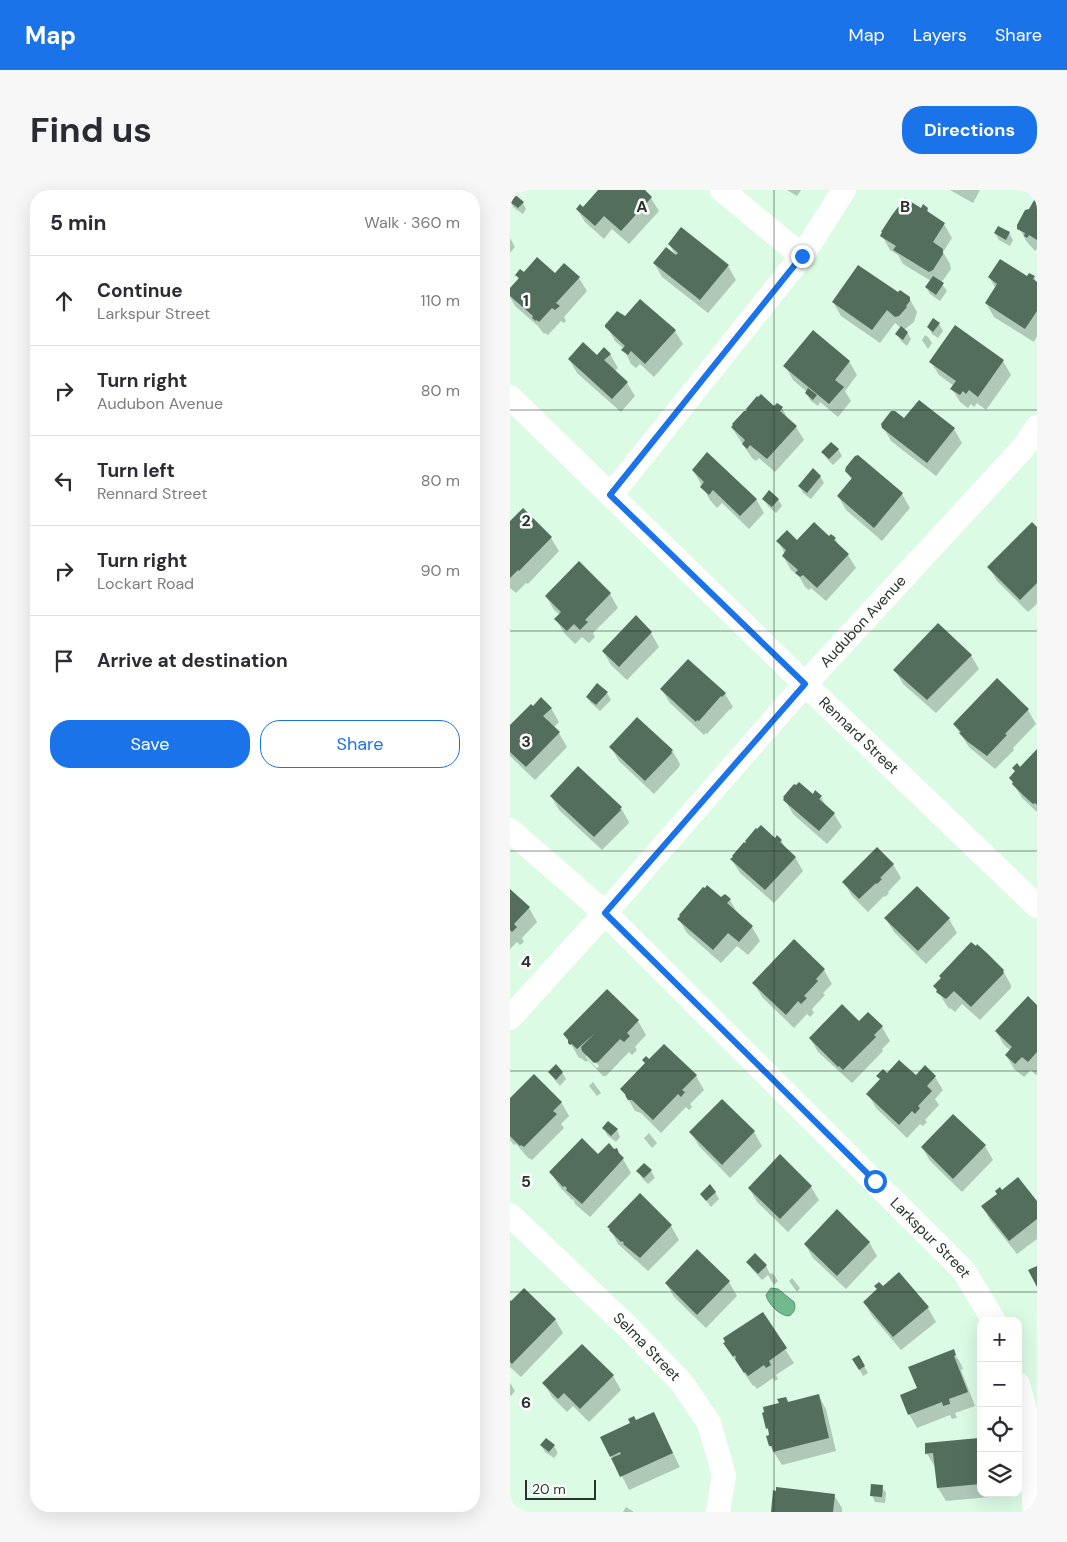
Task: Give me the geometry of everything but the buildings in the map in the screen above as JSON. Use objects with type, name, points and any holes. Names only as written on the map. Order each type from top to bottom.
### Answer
[{"type":"street","points":[[722,190],[802,256]]},
{"type":"street","points":[[610,495],[802,256],[844,190]]},
{"type":"street","name":"Rennard Street","points":[[510,397],[1037,906]]},
{"type":"street","name":"Audubon Avenue","points":[[510,1018],[605,913],[805,684],[1031,453],[1037,427]]},
{"type":"street","name":"Larkspur Street","points":[[510,830],[605,913],[964,1270],[992,1317]]},
{"type":"street","name":"Selma Street","points":[[510,1215],[630,1329],[682,1383],[709,1423],[724,1475],[718,1512]]},
{"type":"street","points":[[1022,1399],[1028,1422],[1036,1512]]},
{"type":"shaded area","points":[[771,1288],[778,1289],[794,1302],[793,1313],[789,1316],[775,1309],[766,1295]]},
{"type":"route","points":[[802,256],[610,495],[805,684],[605,913],[875,1181]]}]
